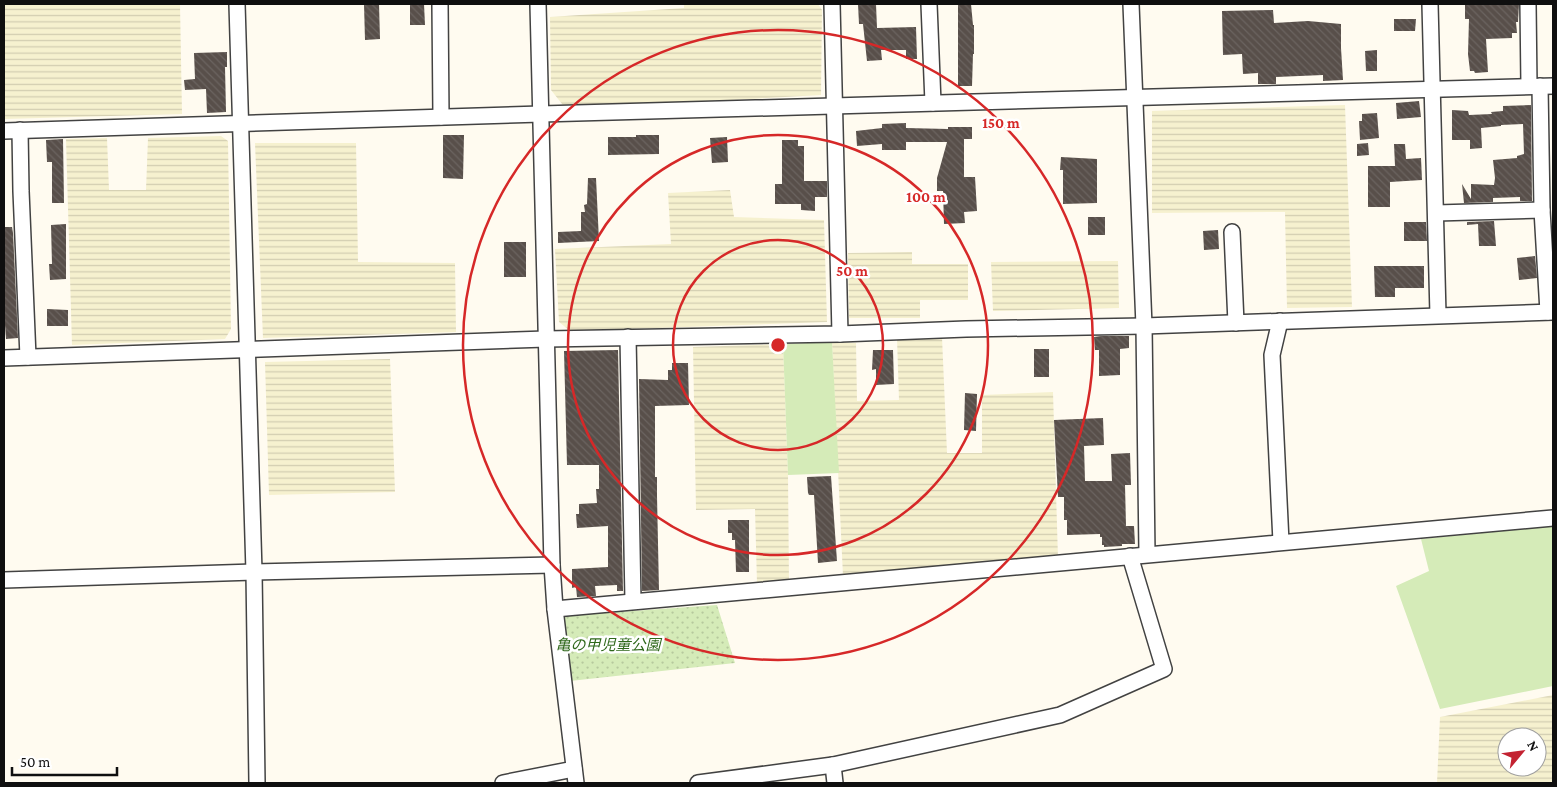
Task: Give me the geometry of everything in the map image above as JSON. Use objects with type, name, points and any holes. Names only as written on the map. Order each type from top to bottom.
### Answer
[{"type":"street","points":[[237,4],[254,572],[257,783]]},
{"type":"street","points":[[440,4],[441,117]]},
{"type":"street","points":[[503,783],[575,776],[555,609],[552,565],[538,4]]},
{"type":"street","points":[[832,4],[840,334]]},
{"type":"street","points":[[929,4],[933,103]]},
{"type":"street","points":[[1131,4],[1144,326],[1147,554]]},
{"type":"street","points":[[1430,4],[1438,315]]},
{"type":"street","points":[[4,358],[247,351],[546,339],[840,334],[966,328],[1144,326],[1551,312],[1542,210],[1541,86],[1528,4]]},
{"type":"street","points":[[4,131],[1541,86]]},
{"type":"street","points":[[20,130],[28,357]]},
{"type":"street","points":[[1436,213],[1542,210]]},
{"type":"street","points":[[1232,232],[1236,323]]},
{"type":"street","points":[[1280,321],[1272,355],[1281,542]]},
{"type":"street","points":[[628,337],[634,601]]},
{"type":"street","points":[[555,609],[1553,518]]},
{"type":"street","points":[[698,783],[731,781],[832,765],[1060,715],[1164,669],[1130,556]]},
{"type":"street","points":[[4,580],[552,565]]},
{"type":"street","points":[[832,765],[835,783]]},
{"type":"shaded area","points":[[4,4],[180,4],[182,114],[4,119]]},
{"type":"shaded area","points":[[684,4],[818,4],[822,10],[821,95],[566,109],[551,90],[550,17],[684,8]]},
{"type":"shaded area","points":[[1345,105],[1352,307],[1287,308],[1285,212],[1152,213],[1152,111]]},
{"type":"shaded area","points":[[221,136],[228,141],[231,329],[225,339],[72,345],[66,139],[107,138],[109,190],[146,190],[148,138]]},
{"type":"shaded area","points":[[255,143],[356,143],[358,262],[455,263],[456,332],[263,338]]},
{"type":"shaded area","points":[[730,190],[734,217],[824,220],[827,322],[570,331],[559,322],[555,249],[671,244],[668,193]]},
{"type":"shaded area","points":[[912,252],[912,264],[968,264],[968,300],[920,300],[920,318],[849,318],[848,253]]},
{"type":"shaded area","points":[[1118,261],[1119,308],[993,311],[991,262]]},
{"type":"shaded area","points":[[942,337],[947,453],[982,453],[982,395],[1053,392],[1058,558],[843,576],[832,342],[856,343],[857,401],[899,400],[897,338]]},
{"type":"shaded area","points":[[783,344],[788,475],[789,583],[757,584],[755,509],[696,510],[693,347]]},
{"type":"shaded area","points":[[390,359],[395,492],[269,495],[265,362]]},
{"type":"shaded area","points":[[1553,695],[1553,783],[1437,783],[1440,717]]},
{"type":"green space","points":[[832,342],[839,473],[788,475],[783,344]]},
{"type":"green space","points":[[1553,526],[1553,686],[1440,709],[1396,586],[1429,571],[1421,539]]},
{"type":"green space","name":"亀の甲児童公園","points":[[717,605],[735,663],[570,681],[563,616]]},
{"type":"building","points":[[364,4],[379,4],[380,39],[365,40]]},
{"type":"building","points":[[410,4],[424,4],[425,25],[410,25]]},
{"type":"building","points":[[858,4],[876,4],[877,28],[916,27],[917,59],[906,59],[906,50],[881,50],[882,60],[867,61],[863,24],[859,24]]},
{"type":"building","points":[[958,4],[971,4],[974,25],[972,86],[958,86]]},
{"type":"building","points":[[1465,4],[1519,4],[1518,22],[1516,22],[1517,33],[1512,33],[1512,38],[1486,39],[1488,72],[1475,73],[1470,71],[1468,54],[1469,19],[1465,19]]},
{"type":"building","points":[[1273,10],[1274,23],[1308,21],[1341,24],[1343,80],[1323,81],[1323,75],[1276,77],[1276,84],[1258,84],[1258,73],[1243,74],[1242,54],[1223,55],[1222,11]]},
{"type":"building","points":[[1394,19],[1416,19],[1415,31],[1394,31]]},
{"type":"building","points":[[1377,50],[1377,71],[1366,71],[1365,51]]},
{"type":"building","points":[[227,52],[227,67],[225,67],[226,112],[207,113],[206,89],[185,90],[184,80],[195,79],[194,53]]},
{"type":"building","points":[[1419,101],[1421,117],[1397,119],[1396,103]]},
{"type":"building","points":[[1531,105],[1532,201],[1520,201],[1520,197],[1493,198],[1493,202],[1464,203],[1462,184],[1471,199],[1471,184],[1494,185],[1493,160],[1517,158],[1517,156],[1524,154],[1523,124],[1481,128],[1482,148],[1470,149],[1470,140],[1452,140],[1452,110],[1468,111],[1469,115],[1492,114],[1491,112],[1503,111],[1503,106]]},
{"type":"building","points":[[1377,113],[1379,138],[1360,140],[1359,121],[1362,121],[1362,114]]},
{"type":"building","points":[[906,123],[906,128],[948,129],[948,127],[972,127],[972,139],[964,139],[964,177],[975,177],[977,211],[964,212],[965,223],[944,224],[943,191],[937,191],[937,178],[947,142],[906,142],[906,150],[882,150],[882,144],[857,146],[856,131],[882,128],[882,124]]},
{"type":"building","points":[[443,135],[464,135],[463,179],[443,178]]},
{"type":"building","points":[[636,135],[659,135],[659,154],[608,155],[608,137],[636,137]]},
{"type":"building","points":[[727,137],[728,162],[712,163],[710,138]]},
{"type":"building","points":[[63,139],[64,203],[52,203],[52,162],[47,162],[46,140]]},
{"type":"building","points":[[782,140],[798,140],[798,146],[804,146],[804,181],[827,181],[827,197],[815,197],[815,211],[801,210],[801,204],[775,204],[775,184],[782,184]]},
{"type":"building","points":[[1368,143],[1369,155],[1357,156],[1357,144]]},
{"type":"building","points":[[1394,144],[1405,144],[1406,159],[1421,158],[1422,180],[1390,182],[1390,207],[1368,207],[1368,166],[1395,166]]},
{"type":"building","points":[[1061,157],[1097,159],[1097,203],[1063,204],[1063,170],[1060,170]]},
{"type":"building","points":[[588,178],[596,178],[599,241],[558,243],[558,232],[581,231],[581,212],[585,212],[584,205],[587,204]]},
{"type":"building","points":[[1088,217],[1105,217],[1105,235],[1088,235]]},
{"type":"building","points":[[1494,221],[1496,246],[1479,246],[1478,224],[1467,225],[1467,222]]},
{"type":"building","points":[[1404,222],[1426,222],[1427,241],[1404,241]]},
{"type":"building","points":[[66,224],[66,279],[50,280],[49,264],[52,264],[51,225]]},
{"type":"building","points":[[4,227],[12,227],[13,233],[18,338],[6,339],[4,311]]},
{"type":"building","points":[[1218,230],[1219,249],[1204,250],[1203,231]]},
{"type":"building","points":[[504,242],[526,242],[526,277],[504,277]]},
{"type":"building","points":[[1535,256],[1537,278],[1519,280],[1517,258]]},
{"type":"building","points":[[1374,266],[1424,266],[1424,288],[1395,288],[1395,297],[1375,297]]},
{"type":"building","points":[[47,309],[68,310],[68,326],[47,326]]},
{"type":"building","points":[[1129,336],[1129,348],[1120,349],[1120,375],[1099,376],[1099,350],[1095,350],[1094,337]]},
{"type":"building","points":[[1034,349],[1049,349],[1049,377],[1034,377]]},
{"type":"building","points":[[618,350],[623,591],[617,591],[617,585],[595,586],[596,596],[577,597],[576,587],[572,588],[572,569],[608,567],[608,526],[577,528],[576,514],[579,514],[579,504],[597,503],[596,489],[599,489],[599,465],[567,465],[564,351]]},
{"type":"building","points":[[873,350],[893,350],[894,384],[876,385],[876,369],[872,370]]},
{"type":"building","points":[[672,363],[688,363],[689,405],[655,406],[655,477],[657,477],[659,590],[642,591],[639,379],[668,380],[668,370],[672,370]]},
{"type":"building","points":[[965,393],[977,394],[976,431],[964,430]]},
{"type":"building","points":[[1103,418],[1104,445],[1084,446],[1085,481],[1112,481],[1111,454],[1130,453],[1131,485],[1125,485],[1126,526],[1134,526],[1135,544],[1104,547],[1100,534],[1067,535],[1067,520],[1064,520],[1064,497],[1058,497],[1054,420]]},
{"type":"building","points":[[831,476],[837,561],[818,563],[814,495],[809,495],[808,493],[807,477]]},
{"type":"building","points":[[728,520],[749,520],[749,572],[736,572],[735,540],[732,540],[732,533],[728,533]]}]
